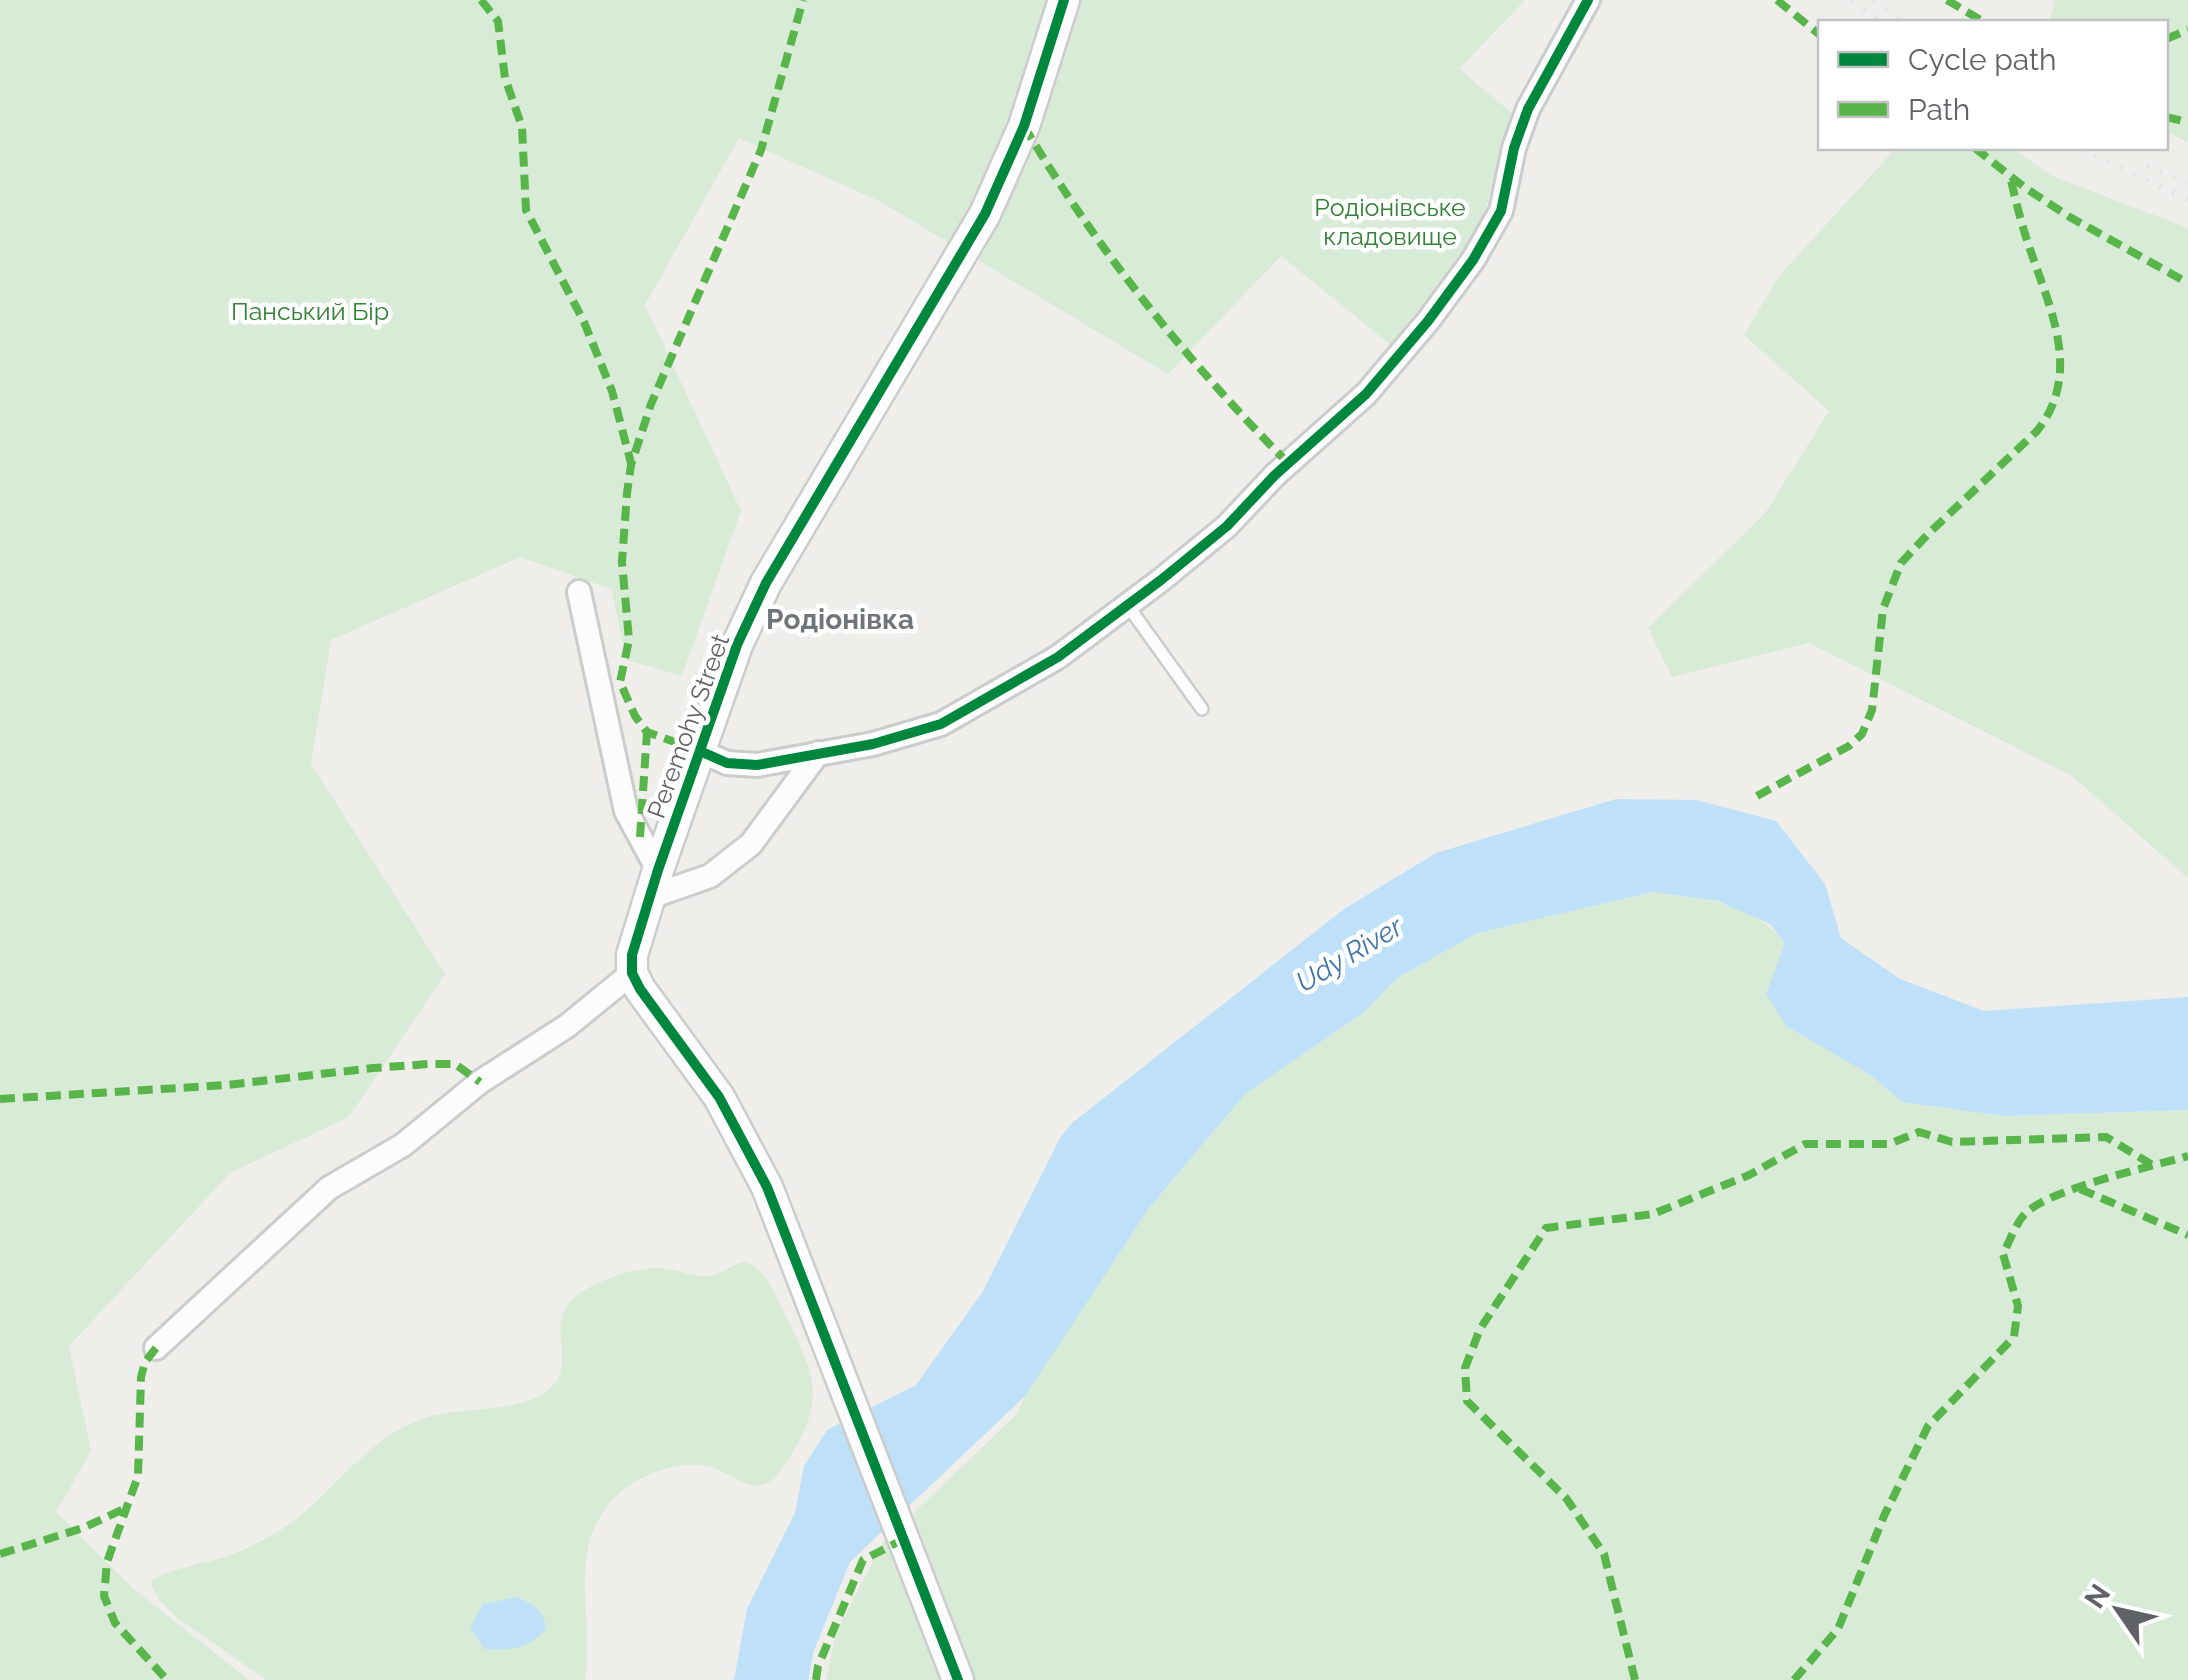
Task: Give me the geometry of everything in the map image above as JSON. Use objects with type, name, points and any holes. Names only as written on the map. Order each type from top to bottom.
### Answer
[{"type":"street","name":"Peremohy Street","points":[[632,973],[632,955],[654,883],[736,646],[766,583],[985,214],[1024,126],[1064,0]]},
{"type":"street","points":[[700,751],[727,763],[757,764],[886,741],[941,724],[1058,657],[1226,526],[1275,475],[1366,394],[1428,321],[1490,234],[1501,211],[1514,148],[1528,109],[1588,0]]},
{"type":"street","points":[[579,592],[626,811],[654,883],[710,876],[751,844],[818,753]]},
{"type":"street","points":[[156,1348],[330,1188],[404,1145],[480,1082],[567,1026],[632,973],[718,1096],[766,1188],[958,1680]]},
{"type":"lane","points":[[1128,606],[1202,709]]},
{"type":"green space","name":"Панський Бір","points":[[0,0],[1525,0],[1459,69],[1512,113],[1485,211],[1476,232],[1392,346],[1281,256],[1168,374],[883,203],[739,138],[645,305],[741,511],[682,676],[627,660],[611,589],[520,557],[331,640],[311,764],[445,974],[349,1117],[230,1173],[69,1346],[91,1451],[56,1512],[134,1589],[249,1680],[0,1680]]},
{"type":"green space","points":[[2055,0],[2188,0],[2188,143],[2168,132],[2168,20],[2050,20]]},
{"type":"green space","points":[[1894,150],[2015,150],[2052,176],[2188,228],[2188,878],[2072,776],[1809,643],[1672,677],[1648,628],[1766,512],[1829,411],[1744,335],[1779,276]]},
{"type":"green space","points":[[1653,892],[1725,904],[1772,929],[1785,943],[1766,994],[1786,1026],[1872,1076],[1902,1102],[2004,1116],[2188,1110],[2188,1680],[826,1680],[836,1633],[883,1542],[1016,1415],[1025,1395],[1149,1208],[1245,1094],[1363,1013],[1397,978],[1478,933]]},
{"type":"green space","points":[[742,1262],[757,1269],[770,1284],[804,1355],[812,1401],[803,1434],[776,1477],[767,1483],[750,1485],[719,1470],[690,1465],[659,1470],[631,1484],[609,1504],[596,1523],[586,1566],[585,1680],[267,1680],[177,1618],[151,1586],[152,1580],[160,1576],[231,1555],[279,1531],[315,1503],[364,1455],[401,1429],[436,1415],[513,1405],[541,1395],[554,1384],[560,1372],[561,1320],[566,1307],[585,1290],[634,1271],[659,1268],[707,1276]]},
{"type":"water","name":"Udy River","points":[[1616,799],[1697,800],[1776,821],[1825,884],[1841,938],[1900,979],[1984,1011],[2188,997],[2188,1110],[2004,1116],[1902,1102],[1872,1076],[1786,1026],[1766,994],[1785,943],[1770,924],[1718,901],[1653,892],[1478,933],[1397,978],[1363,1013],[1245,1094],[1149,1208],[1025,1396],[850,1562],[814,1650],[808,1680],[734,1680],[747,1609],[795,1513],[804,1466],[827,1430],[916,1385],[982,1293],[1060,1138],[1072,1123],[1344,909],[1436,853]]},
{"type":"water","points":[[517,1597],[537,1609],[546,1629],[518,1647],[484,1649],[470,1627],[483,1604]]},
{"type":"railway","points":[[1852,0],[1880,20]]},
{"type":"railway","points":[[1874,0],[1903,20]]},
{"type":"railway","points":[[2085,150],[2188,200]]},
{"type":"railway","points":[[2147,165],[2188,183]]},
{"type":"marked path","points":[[481,0],[498,21],[505,78],[522,127],[526,210],[584,322],[612,391],[631,463]]},
{"type":"marked path","points":[[700,751],[647,732],[620,682],[629,640],[622,562],[627,493],[631,465],[651,404],[761,150],[803,0]]},
{"type":"marked path","points":[[1777,0],[1818,33]]},
{"type":"marked path","points":[[1947,0],[1981,20]]},
{"type":"marked path","points":[[2168,38],[2188,30]]},
{"type":"marked path","points":[[2168,117],[2188,122]]},
{"type":"marked path","points":[[1024,126],[1082,217],[1146,303],[1214,385],[1288,463]]},
{"type":"marked path","points":[[1978,150],[2068,216],[2188,283]]},
{"type":"marked path","points":[[1757,796],[1849,746],[1862,734],[1872,710],[1883,609],[1901,563],[2037,431],[2050,409],[2058,387],[2058,342],[2010,176]]},
{"type":"marked path","points":[[640,837],[647,732]]},
{"type":"marked path","points":[[0,1099],[227,1085],[429,1064],[455,1064],[480,1082]]},
{"type":"marked path","points":[[1635,1680],[1604,1554],[1566,1498],[1467,1401],[1465,1368],[1480,1329],[1546,1228],[1653,1214],[1749,1175],[1805,1144],[1889,1144],[1919,1132],[1952,1142],[2106,1137],[2154,1166]]},
{"type":"marked path","points":[[1794,1680],[1838,1629],[1884,1516],[1928,1426],[2014,1337],[2018,1306],[2003,1254],[2022,1217],[2038,1204],[2078,1187],[2188,1156]]},
{"type":"marked path","points":[[2080,1189],[2188,1235]]},
{"type":"marked path","points":[[156,1348],[145,1362],[141,1377],[138,1476],[107,1562],[104,1596],[115,1623],[167,1680]]},
{"type":"marked path","points":[[0,1554],[83,1528],[128,1507]]},
{"type":"marked path","points":[[816,1680],[818,1666],[863,1560],[904,1539]]},
{"type":"cycle path","points":[[958,1680],[767,1187],[719,1097],[640,989],[632,973],[632,955],[737,645],[766,583],[985,214],[1024,126],[1064,0]]},
{"type":"cycle path","points":[[700,751],[727,763],[757,765],[873,744],[941,724],[1058,657],[1227,526],[1275,475],[1366,394],[1473,260],[1501,211],[1514,148],[1528,109],[1588,0]]},
{"type":"district","name":"Родіонівка","points":[[840,619]]},
{"type":"park label","name":"Родіонівське кладовище","points":[[1390,222]]}]
